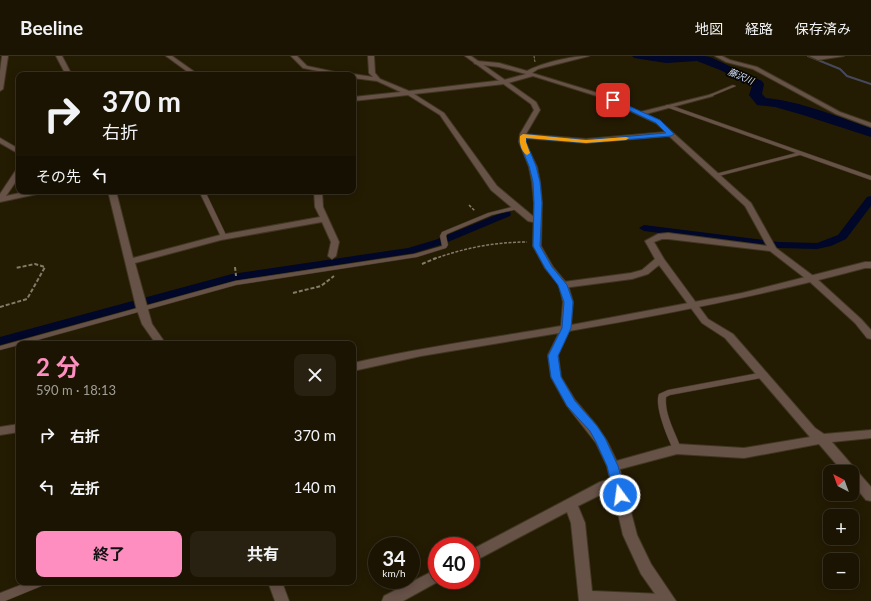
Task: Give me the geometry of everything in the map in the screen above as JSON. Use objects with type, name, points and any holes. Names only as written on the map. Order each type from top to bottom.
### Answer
[{"type":"street","points":[[0,89],[5,56]]},
{"type":"street","points":[[60,56],[68,72]]},
{"type":"street","points":[[169,56],[192,72]]},
{"type":"street","points":[[294,56],[305,67],[331,72]]},
{"type":"street","points":[[371,56],[372,73],[378,80]]},
{"type":"street","points":[[468,56],[534,103],[537,110],[523,136],[522,142],[533,166],[536,182],[536,242],[540,254],[562,285],[568,302],[566,328],[553,356],[556,377],[571,403],[593,428],[613,466],[630,535],[646,568],[669,601]]},
{"type":"street","points":[[356,99],[504,82],[530,73],[536,68],[586,56]]},
{"type":"street","points":[[718,56],[755,68],[838,114],[871,125]]},
{"type":"street","points":[[812,56],[818,58],[841,56]]},
{"type":"street","points":[[477,62],[498,65],[530,73],[596,93],[642,113],[658,122],[717,174],[748,204],[771,246],[813,280],[858,321],[871,336]]},
{"type":"street","points":[[356,76],[378,80],[409,93],[442,114],[494,188],[516,208],[531,219],[537,221]]},
{"type":"street","points":[[642,113],[711,95]]},
{"type":"street","points":[[523,136],[586,142],[671,134]]},
{"type":"street","points":[[0,140],[16,150]]},
{"type":"street","points":[[0,200],[16,176]]},
{"type":"street","points":[[0,200],[25,194]]},
{"type":"street","points":[[113,194],[141,305],[148,324],[159,341]]},
{"type":"street","points":[[318,194],[319,208],[335,242],[332,256]]},
{"type":"street","points":[[130,262],[224,237],[324,218]]},
{"type":"street","points":[[771,246],[661,236],[649,241],[660,260],[705,321],[729,336],[811,431],[822,439],[844,465]]},
{"type":"street","points":[[562,285],[632,276],[645,272],[660,260]]},
{"type":"street","points":[[356,366],[385,359],[566,328],[693,304],[813,280],[865,265],[871,265]]},
{"type":"street","points":[[0,431],[16,428]]},
{"type":"street","points":[[613,466],[677,449],[744,453],[822,439],[871,434]]},
{"type":"street","points":[[480,552],[605,486],[616,482]]},
{"type":"street","points":[[859,482],[871,496]]},
{"type":"street","points":[[571,504],[578,523],[585,598],[662,601]]},
{"type":"street","points":[[389,601],[428,580]]},
{"type":"street","points":[[276,585],[282,601]]},
{"type":"lane","points":[[711,95],[734,86]]},
{"type":"lane","points":[[668,106],[871,178]]},
{"type":"lane","points":[[717,174],[801,153]]},
{"type":"lane","points":[[203,194],[224,237]]},
{"type":"lane","points":[[23,341],[141,305],[235,283],[402,259],[429,252],[442,248],[445,244],[443,236],[444,233],[483,217],[516,208]]},
{"type":"lane","points":[[0,348],[16,343]]},
{"type":"lane","points":[[677,449],[663,412],[661,400],[662,396],[668,393],[764,375]]},
{"type":"lane","points":[[0,598],[32,585]]},
{"type":"path","points":[[422,264],[454,252],[500,242],[536,242]]},
{"type":"path","points":[[0,307],[27,299],[45,267],[40,264],[36,264],[16,268]]},
{"type":"path","points":[[235,267],[235,273]]},
{"type":"path","points":[[293,293],[314,288],[329,282],[334,276],[333,272],[329,269]]},
{"type":"waterway","name":"藤沢川","points":[[638,56],[666,59],[683,59],[691,57],[705,60],[758,84],[755,95],[762,102],[776,103],[808,112],[871,133]]},
{"type":"waterway","points":[[808,56],[840,69],[847,76],[871,84]]},
{"type":"waterway","points":[[644,228],[779,245],[817,246],[827,244],[842,237],[871,199]]},
{"type":"waterway","points":[[0,341],[232,278],[410,251],[439,242],[506,214]]},
{"type":"slow traffic","points":[[527,153],[522,142],[523,136],[586,142],[626,138]]},
{"type":"route","points":[[613,100],[658,122],[671,134],[586,142],[523,136],[522,142],[533,166],[536,182],[538,203],[536,237],[537,246],[540,254],[562,285],[568,302],[566,328],[553,356],[556,377],[571,403],[593,428],[601,441],[613,466],[620,495]]}]
